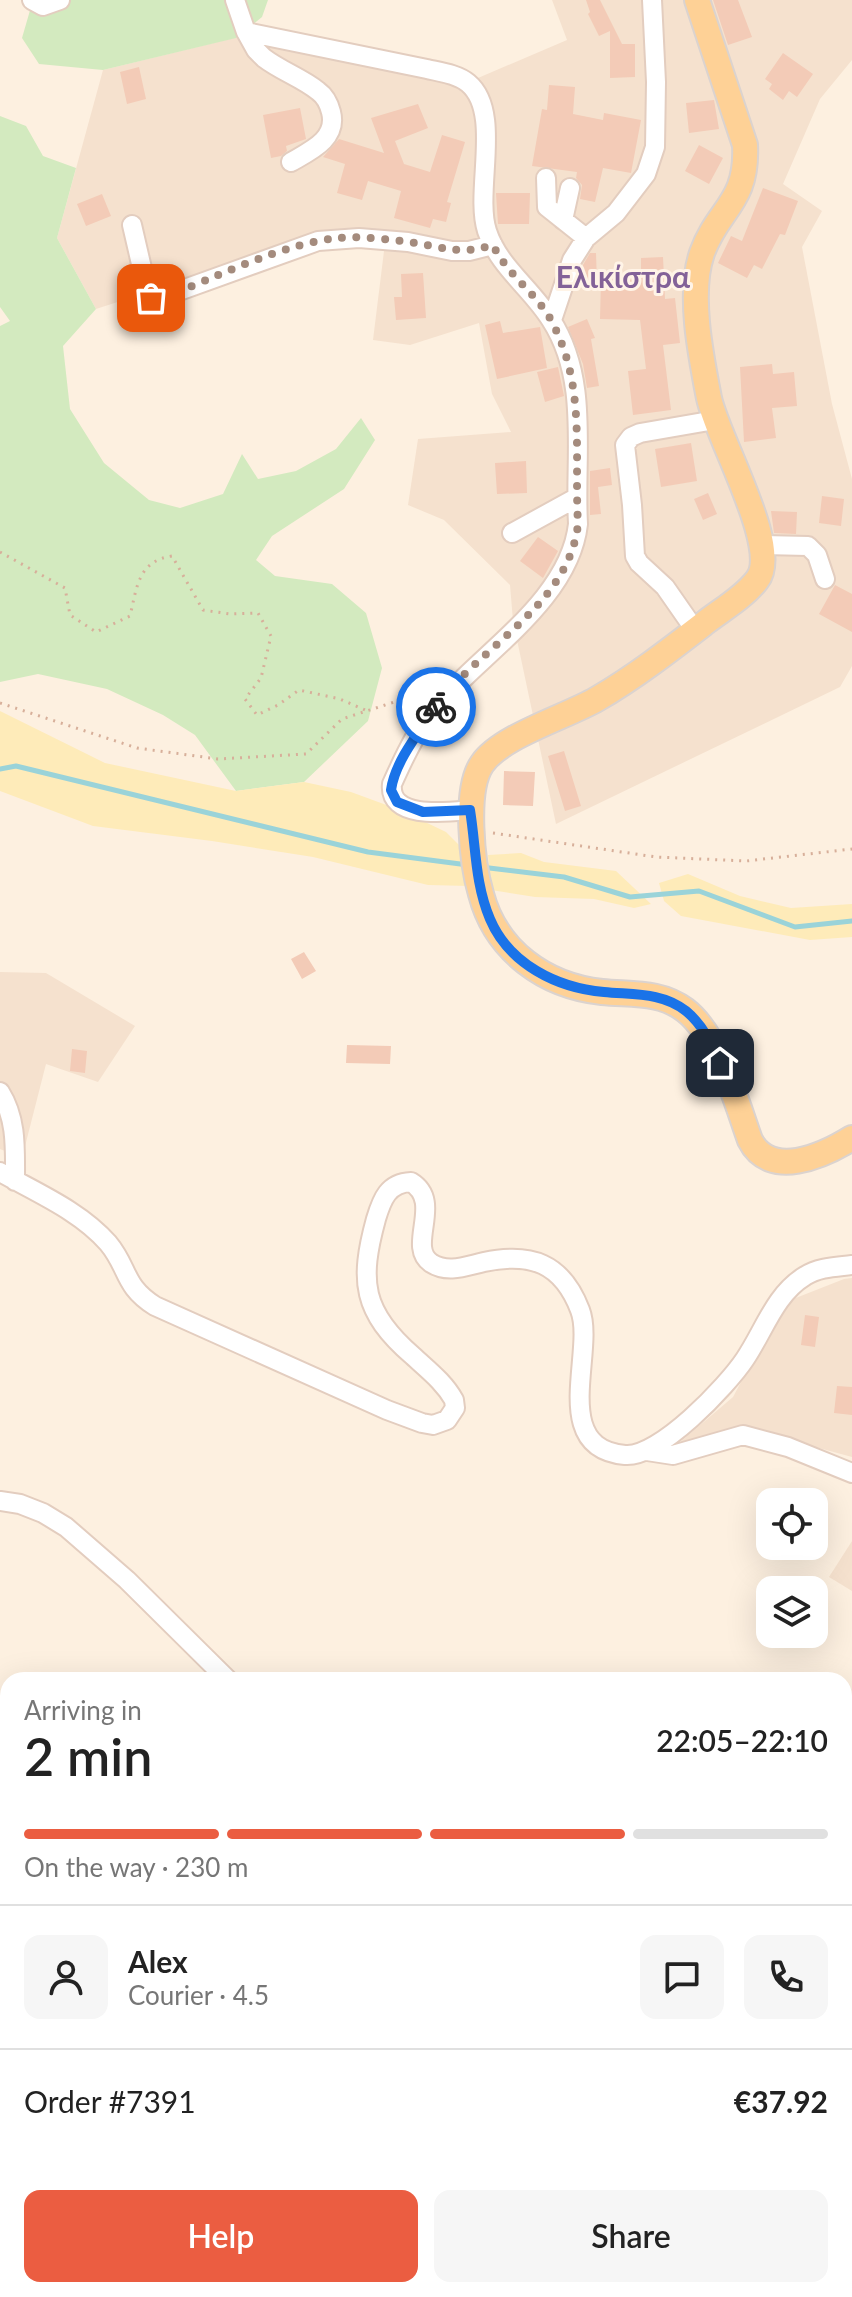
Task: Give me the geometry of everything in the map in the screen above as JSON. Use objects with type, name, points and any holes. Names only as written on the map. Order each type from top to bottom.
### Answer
[{"type":"main road","points":[[697,0],[745,145],[747,169],[739,191],[709,237],[699,262],[696,290],[700,341],[715,420],[763,545],[765,560],[756,581],[695,630],[596,700],[491,753],[477,774],[473,831],[480,893],[502,940],[539,974],[582,989],[646,994],[668,1000],[685,1010],[709,1038],[750,1140],[763,1157],[779,1161],[808,1160],[852,1138]]},
{"type":"street","points":[[32,0],[43,6],[60,0]]},
{"type":"street","points":[[235,0],[256,50],[319,91],[331,112],[333,125],[326,138],[291,162]]},
{"type":"street","points":[[552,320],[572,260],[586,238],[616,213],[646,174],[655,147],[652,0]]},
{"type":"street","points":[[246,32],[414,66],[453,75],[468,83],[480,102],[485,127],[484,222],[493,245],[552,320],[572,373],[578,410],[578,524],[566,564],[550,591],[439,702],[416,736],[391,790],[397,802],[473,831]]},
{"type":"street","points":[[546,178],[547,207],[586,238]]},
{"type":"street","points":[[563,220],[570,188]]},
{"type":"street","points":[[132,225],[148,294],[154,300],[318,241],[359,238],[408,242],[452,251],[493,245]]},
{"type":"street","points":[[695,630],[665,587],[635,556],[625,445],[631,437],[640,433],[715,420]]},
{"type":"street","points":[[512,533],[576,498]]},
{"type":"street","points":[[763,545],[808,546],[817,555],[825,579]]},
{"type":"street","points":[[0,1092],[10,1111],[14,1129],[8,1176],[58,1204],[95,1230],[110,1246],[130,1285],[143,1298],[387,1410],[433,1425],[453,1414],[454,1400],[438,1378],[399,1344],[379,1320],[367,1289],[367,1253],[379,1209],[392,1187],[411,1182],[424,1194],[422,1248],[425,1258],[433,1265],[456,1269],[518,1257],[552,1269],[580,1310],[586,1330],[579,1387],[583,1425],[595,1441],[608,1450],[631,1455],[660,1444],[729,1381],[782,1297],[793,1285],[806,1275],[827,1267],[852,1265]]},
{"type":"street","points":[[647,1451],[673,1455],[743,1435],[788,1447],[852,1473]]},
{"type":"street","points":[[0,1501],[20,1504],[43,1513],[66,1527],[127,1580],[220,1672]]},
{"type":"path","points":[[0,552],[65,588],[70,615],[96,632],[130,616],[138,578],[156,558],[172,556],[203,610],[230,614],[258,613],[271,636],[261,678],[245,699],[257,715],[299,690],[340,699],[365,710]]},
{"type":"path","points":[[0,703],[137,748],[218,759],[306,754],[342,719],[461,680]]},
{"type":"path","points":[[473,831],[656,857],[746,861],[852,849]]},
{"type":"shaded area","points":[[552,0],[852,0],[852,60],[820,99],[783,184],[822,211],[802,247],[832,404],[852,479],[852,666],[840,687],[556,824],[513,621],[510,585],[444,520],[408,505],[418,439],[511,432],[492,394],[479,323],[410,345],[373,340],[386,235],[336,231],[96,309],[57,238],[103,70],[250,34],[471,81],[567,40]]},
{"type":"shaded area","points":[[0,972],[46,973],[135,1026],[98,1082],[46,1064],[22,1158],[0,1149]]},
{"type":"shaded area","points":[[852,1278],[852,1457],[745,1428],[679,1443],[733,1397],[783,1303]]},
{"type":"shaded area","points":[[852,1541],[852,1591],[829,1577]]},
{"type":"green space","points":[[33,0],[268,0],[262,17],[236,38],[103,70],[39,64],[22,38]]},
{"type":"green space","points":[[0,116],[26,126],[43,156],[76,168],[57,238],[96,309],[63,346],[70,409],[104,463],[149,500],[180,508],[223,494],[242,454],[258,479],[296,471],[336,449],[361,418],[375,440],[344,489],[272,536],[256,560],[275,576],[332,584],[366,613],[382,668],[368,721],[304,782],[236,791],[195,735],[163,715],[107,689],[38,674],[0,682],[0,326],[10,321],[0,307]]},
{"type":"sand","points":[[0,711],[105,763],[236,791],[304,782],[351,792],[400,810],[446,832],[465,851],[469,886],[428,885],[313,857],[93,826],[0,791]]},
{"type":"sand","points":[[521,853],[544,862],[616,871],[651,904],[634,908],[594,899],[535,897],[491,890],[488,855]]},
{"type":"sand","points":[[688,874],[740,896],[791,908],[852,904],[852,937],[810,940],[681,916],[664,901],[659,883]]},
{"type":"building","points":[[586,0],[600,0],[622,44],[635,44],[635,77],[610,78],[610,31],[599,36],[588,14]]},
{"type":"building","points":[[713,0],[738,0],[752,37],[728,45]]},
{"type":"building","points":[[783,53],[813,74],[797,97],[789,91],[783,100],[769,89],[772,84],[765,79]]},
{"type":"building","points":[[139,67],[146,99],[127,104],[120,72]]},
{"type":"building","points":[[549,85],[575,87],[573,114],[603,120],[604,113],[641,120],[631,173],[603,168],[595,202],[580,199],[582,185],[576,178],[577,172],[532,166],[542,109],[547,110]]},
{"type":"building","points":[[714,100],[719,129],[689,133],[686,103]]},
{"type":"building","points":[[418,104],[428,128],[395,141],[404,164],[430,172],[442,135],[465,142],[447,202],[451,203],[446,222],[433,219],[430,228],[394,218],[401,191],[368,181],[362,200],[337,193],[345,164],[323,157],[339,139],[384,153],[371,118]]},
{"type":"building","points":[[300,108],[306,139],[286,146],[287,151],[281,156],[271,158],[263,115]]},
{"type":"building","points":[[699,145],[723,158],[709,184],[685,171]]},
{"type":"building","points":[[763,188],[798,201],[785,235],[780,234],[762,269],[754,265],[747,278],[718,263],[731,236],[742,241]]},
{"type":"building","points":[[496,193],[530,193],[529,224],[498,224]]},
{"type":"building","points":[[102,194],[111,216],[86,226],[77,204]]},
{"type":"building","points":[[590,253],[596,253],[597,282],[578,283],[583,265]]},
{"type":"building","points":[[663,257],[665,299],[675,298],[680,343],[663,345],[671,410],[633,415],[628,371],[646,369],[640,320],[600,319],[601,279],[641,280],[641,258]]},
{"type":"building","points":[[423,273],[426,318],[396,320],[394,297],[402,297],[401,274]]},
{"type":"building","points":[[587,319],[595,338],[591,339],[599,386],[587,388],[583,364],[568,327]]},
{"type":"building","points":[[500,321],[503,333],[540,327],[547,368],[497,379],[485,325]]},
{"type":"building","points":[[772,364],[773,374],[794,372],[797,406],[772,408],[776,438],[744,442],[740,367]]},
{"type":"building","points":[[558,367],[564,396],[545,402],[537,372]]},
{"type":"building","points":[[691,443],[697,481],[661,487],[655,449]]},
{"type":"building","points":[[526,461],[527,493],[497,494],[495,463]]},
{"type":"building","points":[[610,468],[612,485],[598,487],[601,514],[590,515],[590,471]]},
{"type":"building","points":[[708,493],[717,514],[703,520],[694,499]]},
{"type":"building","points":[[822,496],[844,499],[841,526],[819,523]]},
{"type":"building","points":[[771,511],[797,512],[796,534],[774,533]]},
{"type":"building","points":[[538,537],[558,551],[543,578],[520,561]]},
{"type":"building","points":[[835,585],[852,594],[852,632],[819,614]]},
{"type":"building","points":[[564,751],[581,806],[565,811],[548,756]]},
{"type":"building","points":[[504,771],[535,772],[533,806],[503,805]]},
{"type":"building","points":[[304,952],[316,971],[302,979],[291,959]]},
{"type":"building","points":[[347,1045],[391,1046],[390,1064],[346,1063]]},
{"type":"building","points":[[72,1049],[87,1051],[85,1073],[70,1071]]},
{"type":"building","points":[[805,1315],[819,1317],[815,1347],[801,1345]]},
{"type":"building","points":[[837,1386],[852,1387],[852,1415],[834,1413]]},
{"type":"waterway","points":[[0,769],[16,766],[368,852],[468,865]]},
{"type":"waterway","points":[[481,867],[564,877],[630,897],[699,891],[795,927],[852,921]]},
{"type":"way so far","points":[[151,298],[159,300],[318,241],[359,238],[408,242],[452,251],[469,251],[493,245],[552,320],[572,373],[578,410],[577,533],[566,564],[550,591],[436,707]]},
{"type":"district","name":"Ελικίστρα","points":[[623,278]]},
{"type":"route","points":[[436,707],[416,736],[391,790],[397,802],[423,812],[470,810],[480,893],[502,940],[539,974],[556,981],[582,989],[646,994],[668,1000],[685,1010],[698,1023],[709,1038],[720,1063]]}]
